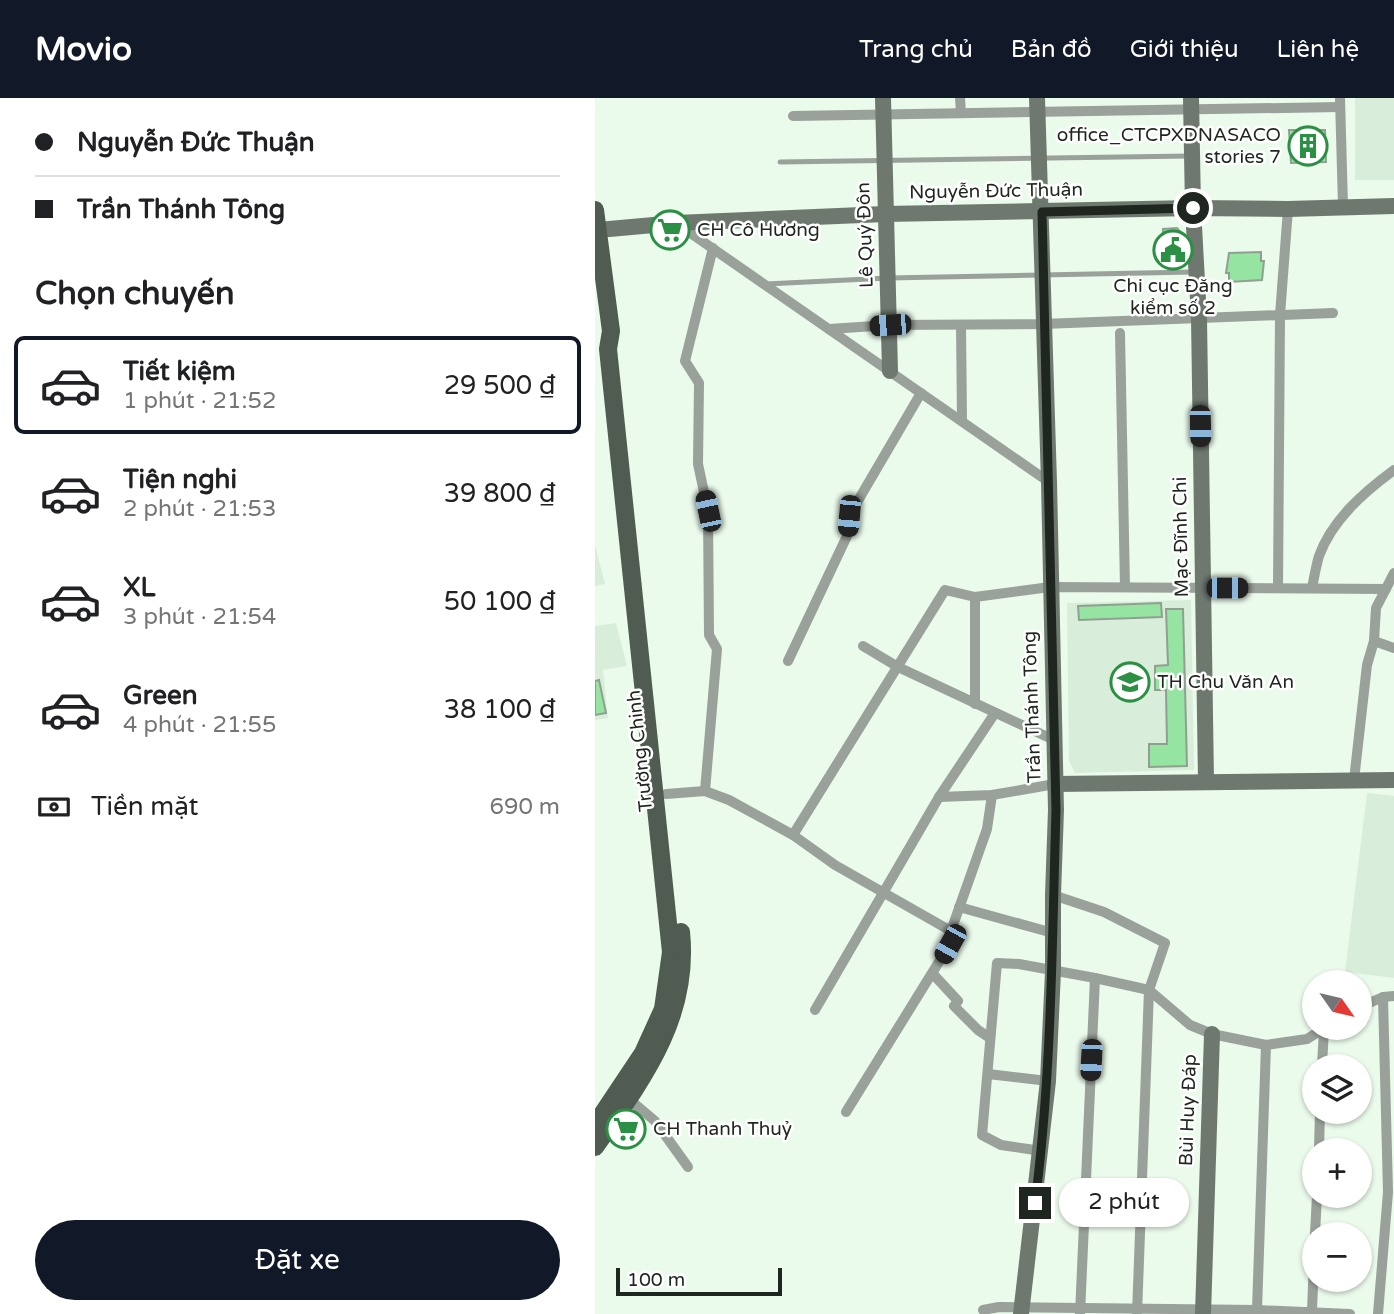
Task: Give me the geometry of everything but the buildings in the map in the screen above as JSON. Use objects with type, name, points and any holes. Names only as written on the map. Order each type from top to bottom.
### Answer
[{"type":"main road","name":"Trường Chinh","points":[[595,210],[611,331],[608,349],[671,952],[663,1009],[643,1053],[595,1125]]},
{"type":"main road","name":"Trường Chinh","points":[[595,1147],[652,1064],[674,1014],[684,957],[617,344],[611,331]]},
{"type":"street","points":[[960,98],[961,113]]},
{"type":"street","points":[[793,116],[884,106],[961,113],[1037,105],[1340,102],[1343,206]]},
{"type":"street","name":"Mạc Đĩnh Chi","points":[[1192,104],[1193,208],[1199,318],[1206,782]]},
{"type":"street","name":"Trần Thánh Tông","points":[[1021,1312],[1042,1151],[1053,971],[1055,784],[1042,212],[1037,105]]},
{"type":"street","name":"Lê Quý Đôn","points":[[884,106],[890,372]]},
{"type":"street","name":"Nguyễn Đức Thuận","points":[[598,230],[676,223],[885,214],[1193,208],[1288,209],[1394,205]]},
{"type":"street","points":[[1278,588],[1280,315],[1288,209]]},
{"type":"street","points":[[676,223],[1049,482]]},
{"type":"street","points":[[705,791],[717,649],[709,635],[708,511],[698,464],[699,383],[685,361],[713,248]]},
{"type":"street","points":[[829,329],[1333,313]]},
{"type":"street","points":[[961,325],[962,421]]},
{"type":"street","points":[[1120,333],[1125,587]]},
{"type":"street","points":[[788,661],[847,536],[849,516],[921,393]]},
{"type":"street","points":[[1312,588],[1319,555],[1351,506],[1394,470]]},
{"type":"street","points":[[1354,780],[1367,665],[1374,641],[1376,608],[1394,573]]},
{"type":"street","points":[[793,835],[945,590],[975,597],[1050,587],[1386,589]]},
{"type":"street","points":[[975,597],[975,704]]},
{"type":"street","points":[[1374,641],[1394,648]]},
{"type":"street","points":[[863,646],[898,667],[1054,740]]},
{"type":"street","points":[[815,1010],[939,797],[995,713]]},
{"type":"street","points":[[939,797],[992,794],[1055,784],[1394,780]]},
{"type":"street","points":[[666,794],[705,791],[729,800],[793,835],[835,865],[951,931]]},
{"type":"street","points":[[846,1112],[950,944],[951,931],[987,829],[992,794]]},
{"type":"street","points":[[1053,895],[1104,912],[1165,943],[1149,990],[1137,1311]]},
{"type":"street","points":[[959,907],[1053,933]]},
{"type":"street","points":[[1042,1151],[1001,1145],[982,1135],[997,963],[1019,964],[1149,990],[1190,1025],[1212,1034],[1266,1045],[1302,1040]]},
{"type":"street","points":[[933,974],[958,1001],[954,1006],[990,1038]]},
{"type":"street","points":[[1080,1311],[1095,978]]},
{"type":"street","points":[[1372,1002],[1389,996],[1388,1192],[1378,1314]]},
{"type":"street","name":"Bùi Huy Đáp","points":[[1203,1312],[1212,1034]]},
{"type":"street","points":[[1257,1310],[1266,1045]]},
{"type":"street","points":[[988,1074],[1048,1082]]},
{"type":"street","points":[[629,1099],[655,1121],[688,1167]]},
{"type":"street","points":[[1312,1311],[1313,1292]]},
{"type":"street","points":[[983,1310],[999,1307],[1021,1312],[1257,1310],[1350,1314]]},
{"type":"lane","points":[[780,162],[1193,156]]},
{"type":"lane","points":[[765,284],[888,278],[1196,272]]},
{"type":"shaded area","points":[[1355,98],[1394,98],[1394,180],[1355,180]]},
{"type":"shaded area","points":[[595,545],[605,584],[595,586]]},
{"type":"shaded area","name":"TH Chu Văn An","points":[[1191,600],[1194,770],[1075,773],[1069,761],[1067,603]]},
{"type":"shaded area","points":[[616,623],[627,666],[603,670],[608,718],[595,720],[595,626]]},
{"type":"shaded area","points":[[1367,793],[1394,796],[1394,978],[1372,975],[1372,970],[1345,970]]},
{"type":"place","name":"office_CTCPXDNASACO stories 7","points":[[1308,146]]},
{"type":"place","name":"CH Cô Hương","points":[[670,230]]},
{"type":"place","name":"Chi cục Đăng kiểm số 2","points":[[1173,250]]},
{"type":"place","name":"TH Chu Văn An","points":[[1130,682]]},
{"type":"place","name":"CH Thanh Thuỷ","points":[[626,1129]]},
{"type":"route","points":[[1035,1203],[1048,1082],[1056,810],[1042,212],[1193,208]]}]
